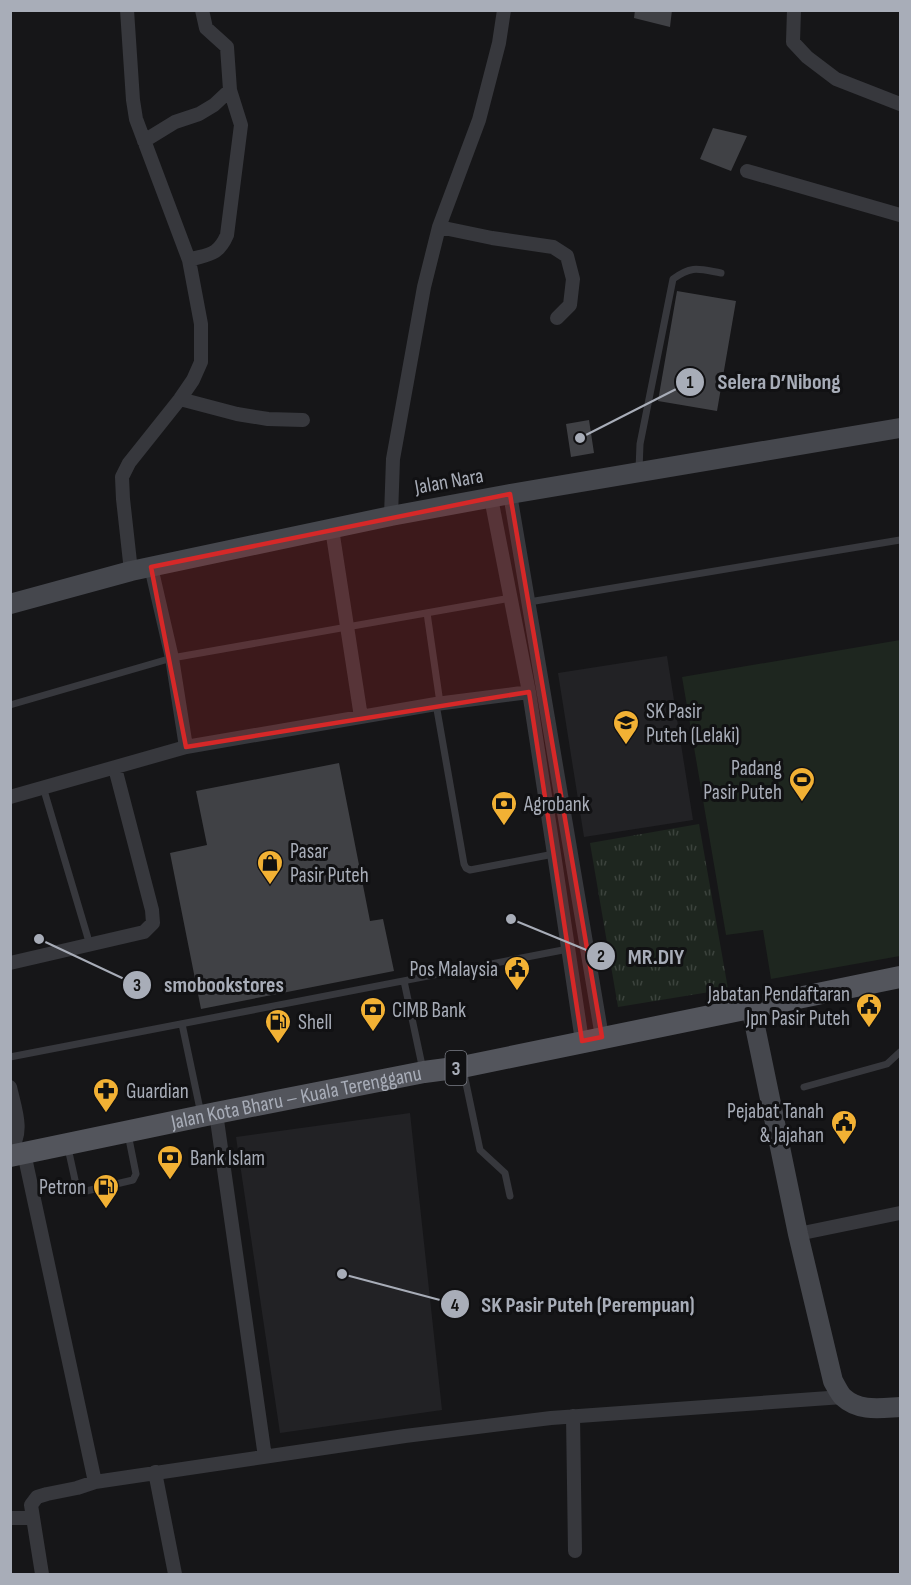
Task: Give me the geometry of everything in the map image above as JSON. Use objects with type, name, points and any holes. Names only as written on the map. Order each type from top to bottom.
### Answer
[{"type":"main road","name":"Jalan Nara","points":[[10,604],[131,571],[391,516],[900,428]]},
{"type":"main road","name":"Jalan Kota Bharu – Kuala Terengganu","points":[[15,1152],[67,1144],[424,1072],[462,1067],[900,977]]},
{"type":"main road","points":[[752,1007],[798,1234],[832,1381],[843,1397],[858,1407],[900,1407]]},
{"type":"street","points":[[127,10],[136,119],[189,260],[201,324],[201,362],[193,380],[129,463],[122,477],[131,571]]},
{"type":"street","points":[[189,260],[213,253],[222,247],[227,235],[242,125],[230,90],[227,47],[206,28],[202,10]]},
{"type":"street","points":[[391,516],[393,459],[424,286],[439,227],[479,120],[499,43],[504,10]]},
{"type":"street","points":[[794,10],[793,42],[807,57],[836,79],[900,104]]},
{"type":"street","points":[[144,141],[175,122],[200,114],[230,90]]},
{"type":"street","points":[[747,171],[900,215]]},
{"type":"street","points":[[439,227],[553,247],[567,256],[573,279],[570,305],[557,318]]},
{"type":"street","points":[[180,399],[237,414],[268,419],[303,420]]},
{"type":"street","points":[[501,496],[511,598],[529,692],[568,949],[592,1039]]},
{"type":"street","points":[[501,496],[529,602],[592,1039]]},
{"type":"street","points":[[332,529],[361,717]]},
{"type":"street","points":[[151,567],[172,658],[186,747]]},
{"type":"street","points":[[10,797],[186,747],[438,704],[529,692]]},
{"type":"street","points":[[10,963],[144,932],[153,923],[153,910],[115,768]]},
{"type":"street","points":[[10,1087],[18,1135],[15,1152],[95,1482]]},
{"type":"street","points":[[209,1115],[265,1457]]},
{"type":"street","points":[[798,1234],[900,1213]]},
{"type":"street","points":[[42,1575],[31,1505],[37,1497],[95,1482],[405,1436],[573,1416],[843,1397]]},
{"type":"street","points":[[573,1416],[575,1551]]},
{"type":"street","points":[[155,1472],[175,1575]]},
{"type":"street","points":[[10,1518],[33,1518]]},
{"type":"lane","points":[[639,472],[640,444],[673,279],[682,272],[696,268],[721,273]]},
{"type":"lane","points":[[529,602],[900,540]]},
{"type":"lane","points":[[10,705],[172,658],[511,598]]},
{"type":"lane","points":[[427,613],[438,704],[466,868],[470,870],[554,854]]},
{"type":"lane","points":[[43,787],[90,945]]},
{"type":"lane","points":[[10,1057],[568,949]]},
{"type":"lane","points":[[404,981],[424,1072]]},
{"type":"lane","points":[[182,1024],[209,1115]]},
{"type":"lane","points":[[804,1087],[887,1064],[900,1052]]},
{"type":"lane","points":[[462,1067],[480,1150],[505,1173],[510,1196]]},
{"type":"lane","points":[[67,1144],[77,1189],[82,1192],[133,1180],[136,1174],[127,1131]]},
{"type":"highlighted area","points":[[510,494],[602,1037],[582,1041],[529,692],[186,747],[151,567]]},
{"type":"shaded area","name":"SK Pasir Puteh (Lelaki)","points":[[667,656],[693,820],[584,837],[558,673]]},
{"type":"shaded area","points":[[410,1113],[442,1410],[280,1433],[236,1137]]},
{"type":"green space","name":"Padang Pasir Puteh","points":[[900,640],[900,956],[771,979],[763,930],[726,935],[682,677]]},
{"type":"green space","points":[[699,824],[728,989],[618,1007],[590,843]]},
{"type":"building","points":[[635,10],[672,10],[670,27],[634,18]]},
{"type":"building","points":[[713,128],[747,136],[731,171],[700,159]]},
{"type":"building","points":[[677,291],[736,301],[717,411],[658,401]]},
{"type":"building","points":[[589,420],[594,453],[571,457],[566,424]]},
{"type":"building","name":"Pasar Pasir Puteh","points":[[339,763],[370,921],[383,919],[394,971],[201,1009],[170,853],[207,845],[196,791]]},
{"type":"place","name":"Selera D’Nibong","points":[[580,438]]},
{"type":"place","name":"SK Pasir Puteh (Lelaki)","points":[[626,746]]},
{"type":"place","name":"Padang Pasir Puteh","points":[[802,803]]},
{"type":"place","name":"Agrobank","points":[[504,827]]},
{"type":"place","name":"Pasar Pasir Puteh","points":[[270,886]]},
{"type":"place","name":"MR.DIY","points":[[511,919]]},
{"type":"place","name":"smobookstores","points":[[39,939]]},
{"type":"place","name":"Pos Malaysia","points":[[517,992]]},
{"type":"place","name":"Jabatan Pendaftaran Jpn Pasir Puteh","points":[[869,1029]]},
{"type":"place","name":"CIMB Bank","points":[[373,1033]]},
{"type":"place","name":"Shell","points":[[278,1045]]},
{"type":"place","name":"Guardian","points":[[106,1114]]},
{"type":"place","name":"Pejabat Tanah & Jajahan","points":[[844,1146]]},
{"type":"place","name":"Bank Islam","points":[[170,1181]]},
{"type":"place","name":"Petron","points":[[106,1210]]},
{"type":"place","name":"SK Pasir Puteh (Perempuan)","points":[[342,1274]]}]
